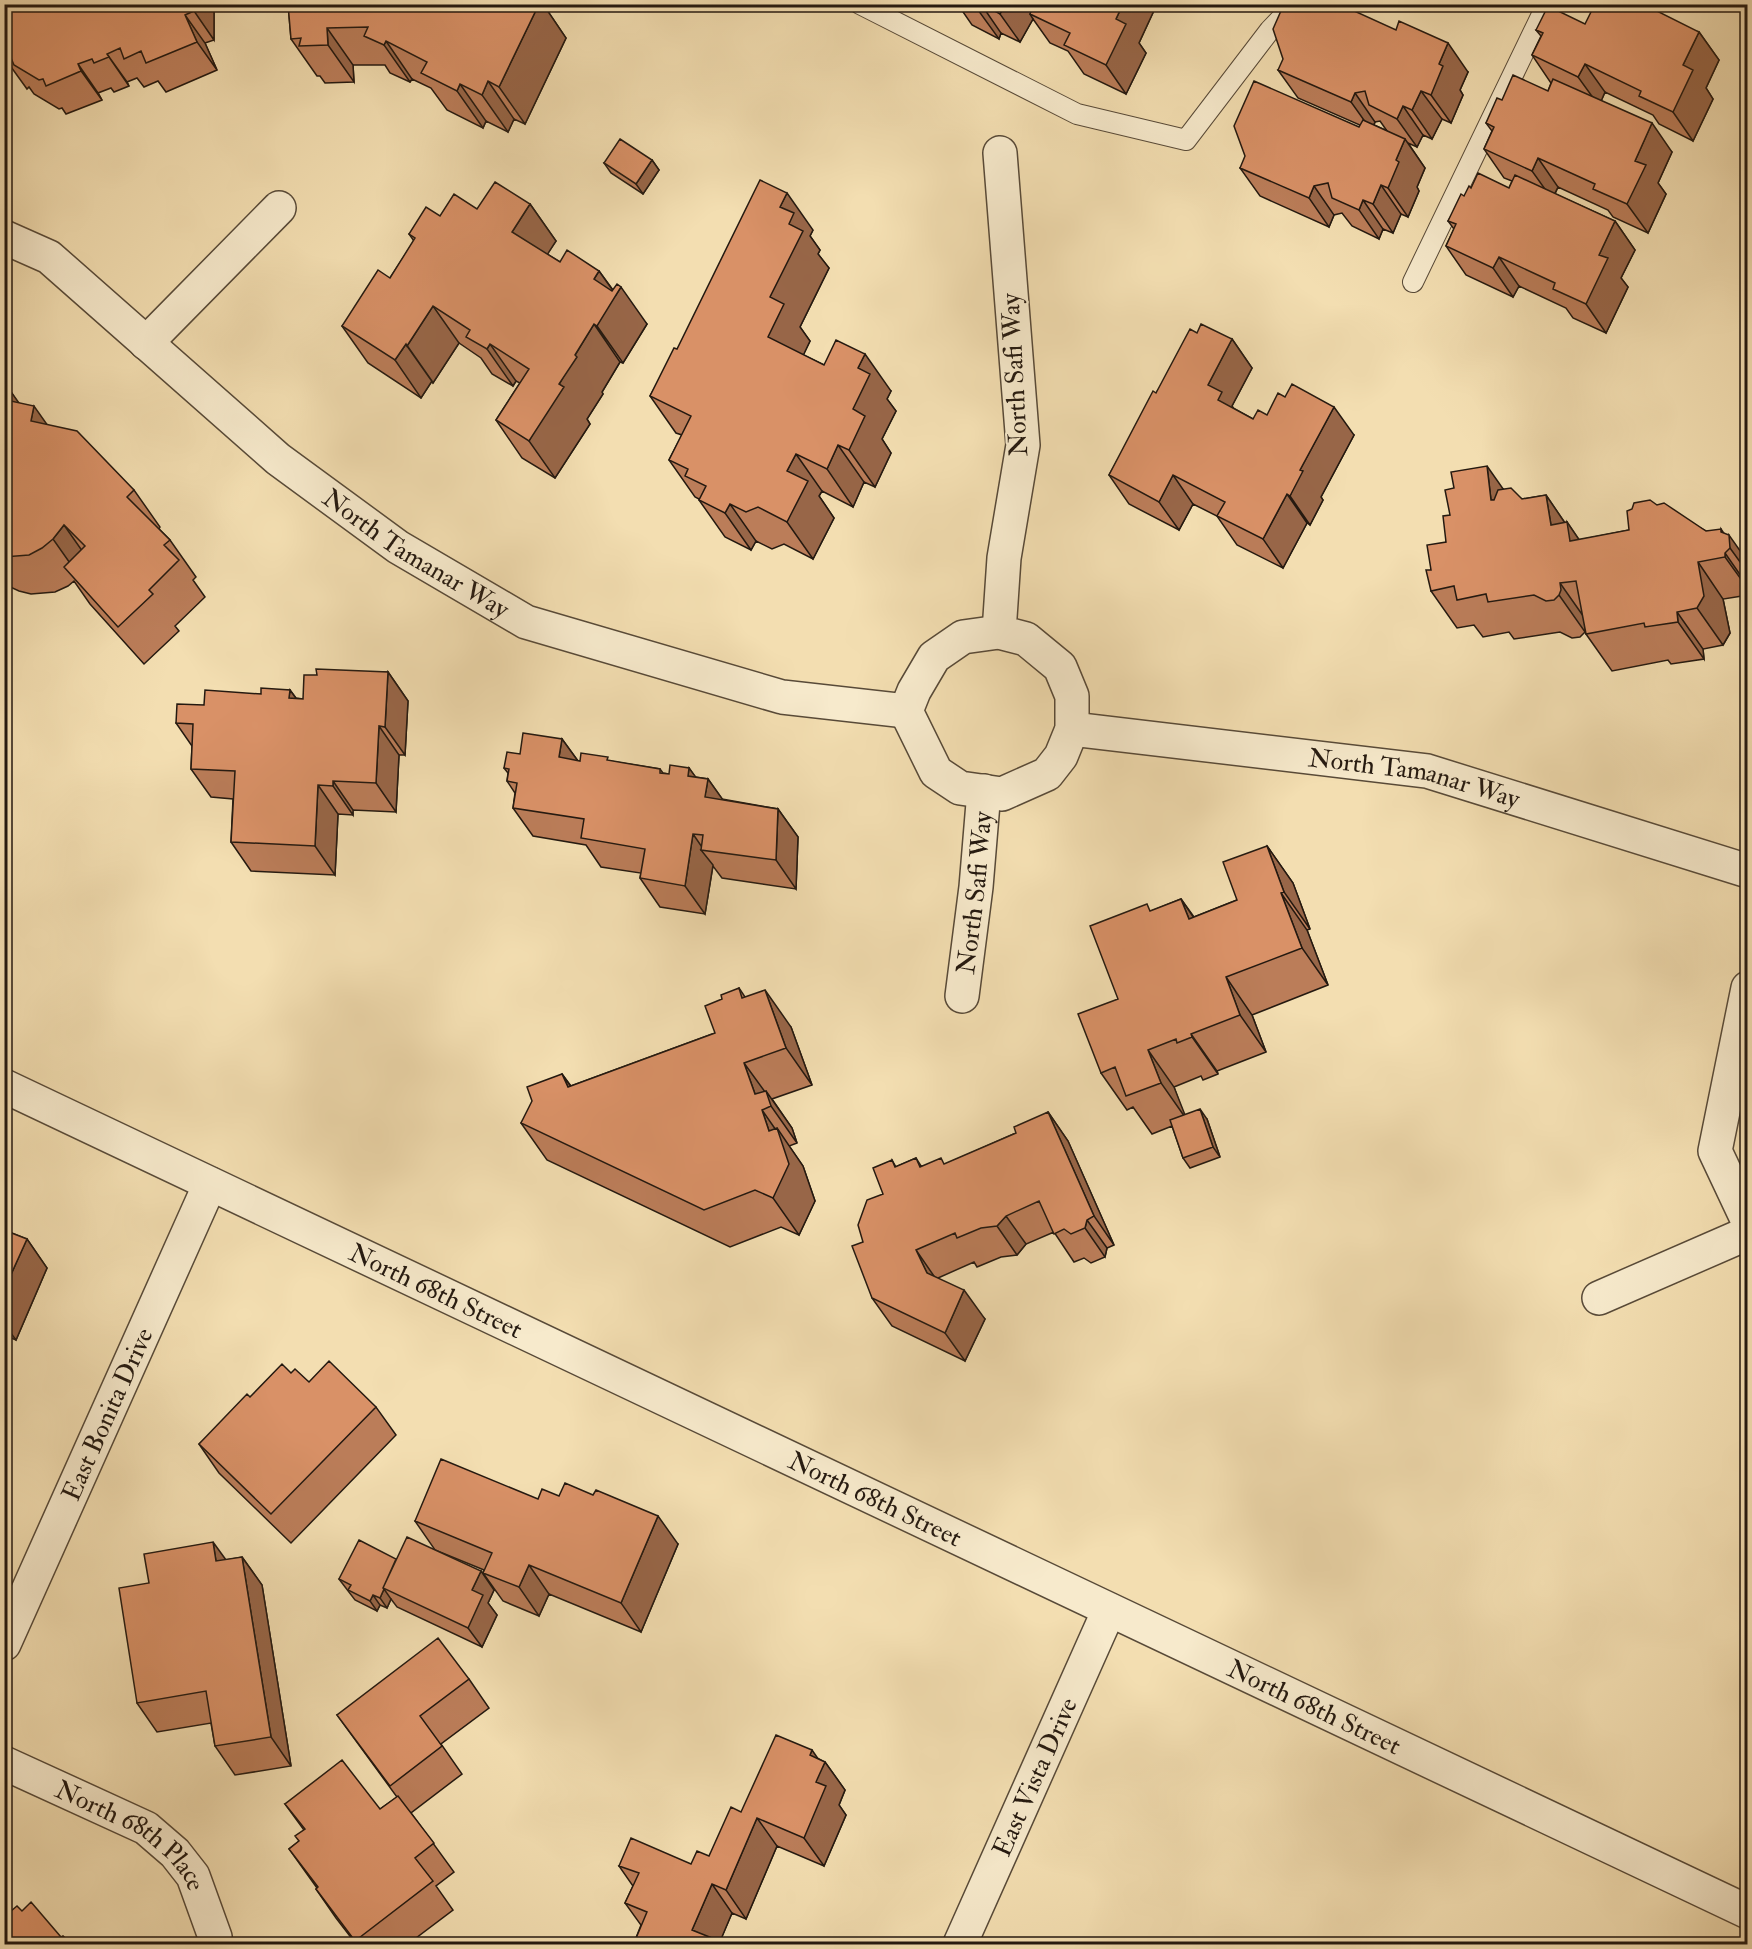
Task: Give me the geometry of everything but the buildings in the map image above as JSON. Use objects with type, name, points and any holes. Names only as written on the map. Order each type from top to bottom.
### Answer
[{"type":"street","name":"North Safi Way","points":[[999,632],[1004,558],[1023,445],[1000,153]]},
{"type":"street","points":[[146,343],[279,208]]},
{"type":"street","name":"North Tamanar Way","points":[[4,237],[49,257],[278,459],[398,547],[526,621],[782,697],[906,711]]},
{"type":"street","points":[[999,632],[1026,639],[1060,668],[1072,696],[1072,729],[1061,756],[1047,774],[1002,794],[960,788],[936,772],[906,711],[934,657],[963,637],[999,632]]},
{"type":"street","name":"North Tamanar Way","points":[[1072,729],[1427,771],[1748,871]]},
{"type":"street","name":"North Safi Way","points":[[962,996],[984,791]]},
{"type":"street","points":[[1748,988],[1715,1151],[1748,1221]]},
{"type":"street","name":"North 68th Street","points":[[4,1086],[1748,1912]]},
{"type":"street","name":"East Bonita Drive","points":[[4,1644],[210,1184]]},
{"type":"street","points":[[1599,1298],[1748,1233]]},
{"type":"street","name":"East Vista Drive","points":[[960,1944],[1109,1610]]},
{"type":"street","name":"North 68th Place","points":[[4,1763],[146,1828],[175,1853],[193,1876],[216,1944]]},
{"type":"lane","points":[[860,4],[1077,114],[1186,140],[1270,30],[1294,4]]},
{"type":"lane","points":[[1413,282],[1546,4]]}]
